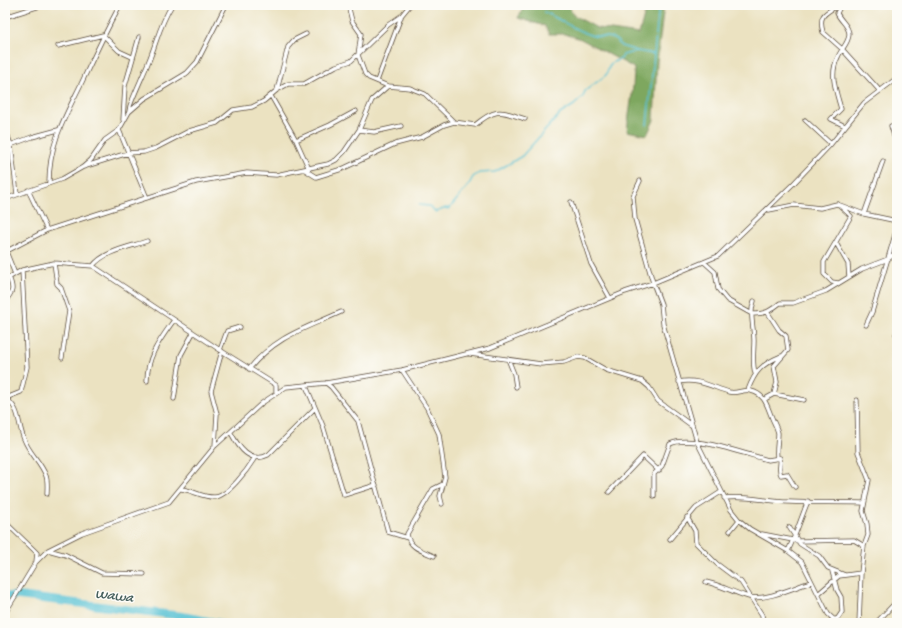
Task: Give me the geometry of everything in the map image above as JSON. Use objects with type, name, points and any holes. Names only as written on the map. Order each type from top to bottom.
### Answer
[{"type":"street","points":[[5,17],[42,5]]},
{"type":"street","points":[[49,183],[50,163],[58,130],[118,5]]},
{"type":"street","points":[[130,112],[130,106],[141,76],[148,63],[158,31],[172,5]]},
{"type":"street","points":[[5,199],[62,179],[83,167],[91,160],[105,140],[119,130],[130,112],[144,99],[187,73],[197,62],[226,5]]},
{"type":"street","points":[[348,5],[352,21],[361,34],[358,55],[365,74],[388,86],[410,88],[425,94],[454,122]]},
{"type":"street","points":[[83,167],[128,153],[144,152],[156,148],[190,131],[217,123],[234,110],[252,107],[271,96],[276,90],[288,84],[304,84],[336,66],[351,61],[388,25],[401,16],[410,5]]},
{"type":"street","points":[[840,5],[837,13],[847,26],[849,34],[848,40],[837,58],[833,82],[841,108],[831,119],[845,126]]},
{"type":"street","points":[[840,5],[823,15],[821,27],[823,32],[842,49],[880,91]]},
{"type":"street","points":[[377,81],[401,16]]},
{"type":"street","points":[[276,90],[288,47],[294,40],[306,34]]},
{"type":"street","points":[[58,46],[103,35]]},
{"type":"street","points":[[103,35],[119,51],[132,57]]},
{"type":"street","points":[[124,121],[125,86],[132,57],[139,37]]},
{"type":"street","points":[[5,280],[22,270],[54,263],[93,266],[193,333],[276,385],[286,387],[326,384],[402,370],[490,348],[610,298],[653,283],[718,256],[774,204],[831,144],[864,103],[897,78]]},
{"type":"street","points":[[15,274],[5,251],[47,230],[196,182],[247,173],[276,175],[307,170],[336,160],[359,130],[372,100],[388,86]]},
{"type":"street","points":[[271,96],[296,140],[307,170],[316,178],[342,169],[395,144],[422,137],[444,124],[454,122],[475,125],[492,112],[502,112],[525,118]]},
{"type":"street","points":[[296,140],[330,125],[356,111]]},
{"type":"street","points":[[806,120],[831,144]]},
{"type":"street","points":[[359,130],[374,132],[401,126]]},
{"type":"street","points":[[891,126],[897,141]]},
{"type":"street","points":[[5,128],[11,144],[16,194]]},
{"type":"street","points":[[5,147],[58,130]]},
{"type":"street","points":[[119,130],[148,198]]},
{"type":"street","points":[[864,214],[883,161]]},
{"type":"street","points":[[640,180],[633,196],[635,219],[653,283],[661,304],[662,324],[697,442],[724,498],[739,520],[750,529],[788,551],[802,562],[828,614],[836,622]]},
{"type":"street","points":[[28,190],[47,230]]},
{"type":"street","points":[[571,202],[591,264],[610,298]]},
{"type":"street","points":[[774,204],[782,208]]},
{"type":"street","points":[[768,210],[794,205],[820,208],[837,204],[864,214],[897,222]]},
{"type":"street","points":[[837,204],[851,216],[824,262],[824,274],[832,282],[838,283]]},
{"type":"street","points":[[866,324],[872,312],[897,228]]},
{"type":"street","points":[[93,266],[97,261],[106,255],[147,241]]},
{"type":"street","points":[[836,243],[848,264],[848,277]]},
{"type":"street","points":[[704,262],[715,272],[718,288],[727,300],[752,314],[768,313],[780,303],[793,303],[826,291],[848,277],[888,259],[897,252]]},
{"type":"street","points":[[54,263],[57,284],[61,288],[69,311],[62,358]]},
{"type":"street","points":[[22,270],[27,367],[21,392],[6,398],[17,409],[24,439],[31,454],[42,466],[47,478],[46,494]]},
{"type":"street","points":[[5,302],[13,292],[10,277]]},
{"type":"street","points":[[754,301],[752,330],[754,340],[753,364],[755,372]]},
{"type":"street","points":[[249,369],[260,355],[294,331],[305,329],[341,312]]},
{"type":"street","points":[[768,313],[779,330],[786,336],[788,350],[774,366],[777,382],[774,394]]},
{"type":"street","points":[[146,381],[149,360],[155,347],[174,320]]},
{"type":"street","points":[[215,446],[217,414],[211,391],[224,336],[227,331],[240,327]]},
{"type":"street","points":[[174,399],[181,355],[193,333]]},
{"type":"street","points":[[467,354],[541,364],[564,362],[578,357],[585,358],[606,370],[642,382],[649,387],[658,400],[692,426]]},
{"type":"street","points":[[748,390],[755,372],[769,361],[784,355]]},
{"type":"street","points":[[508,359],[514,374],[516,386]]},
{"type":"street","points":[[402,370],[427,408],[439,434],[445,477],[440,496],[442,504]]},
{"type":"street","points":[[679,382],[688,380],[714,385],[734,393],[748,390],[760,394],[765,399],[778,432],[776,451],[777,457],[780,458],[781,475],[787,474],[795,487]]},
{"type":"street","points":[[326,384],[331,387],[358,420],[388,532],[408,538]]},
{"type":"street","points":[[276,385],[276,392]]},
{"type":"street","points":[[306,386],[323,426],[344,495],[376,485]]},
{"type":"street","points":[[5,613],[36,562],[48,550],[82,533],[169,502],[215,446],[276,392],[286,387]]},
{"type":"street","points":[[765,399],[774,394],[804,400]]},
{"type":"street","points":[[857,400],[858,452],[869,480],[863,511],[867,524],[868,535],[864,546],[861,573],[859,623]]},
{"type":"street","points":[[231,433],[236,442],[254,458],[261,459],[268,455],[315,408]]},
{"type":"street","points":[[654,496],[654,474],[659,471],[662,466],[670,444],[675,441],[697,442],[768,460],[780,458]]},
{"type":"street","points":[[609,492],[643,456],[659,471]]},
{"type":"street","points":[[181,489],[206,496],[219,496],[243,477],[254,458]]},
{"type":"street","points":[[434,556],[416,549],[408,538],[407,534],[427,497],[433,489],[443,484]]},
{"type":"street","points":[[670,539],[696,508],[721,492]]},
{"type":"street","points":[[724,498],[741,496],[788,502],[808,501],[864,503]]},
{"type":"street","points":[[788,551],[794,538],[798,522],[808,501]]},
{"type":"street","points":[[687,517],[695,531],[696,543],[717,564],[741,582],[762,615],[763,623]]},
{"type":"street","points":[[730,531],[739,520]]},
{"type":"street","points":[[5,522],[37,553],[36,562]]},
{"type":"street","points":[[789,527],[794,538],[819,556],[828,568],[832,571],[845,575]]},
{"type":"street","points":[[761,534],[794,538]]},
{"type":"street","points":[[798,541],[854,540],[864,546]]},
{"type":"street","points":[[48,550],[66,555],[102,573],[144,574]]},
{"type":"street","points":[[832,571],[836,580],[842,605],[842,612],[836,622]]},
{"type":"street","points":[[818,594],[839,576],[861,573]]},
{"type":"street","points":[[706,582],[716,584],[738,594],[752,598],[769,597],[811,582]]},
{"type":"street","points":[[876,623],[897,601]]},
{"type":"street","points":[[827,623],[836,622]]},
{"type":"green space","points":[[525,5],[568,5],[573,15],[597,28],[639,34],[647,5],[664,5],[657,62],[654,120],[647,135],[627,131],[634,68],[581,39],[565,34],[549,34],[545,26],[518,18]]},
{"type":"waterway","points":[[647,125],[659,5]]},
{"type":"waterway","points":[[544,12],[584,33],[614,39],[621,46],[637,51]]},
{"type":"waterway","points":[[419,205],[429,206],[436,212],[446,208],[449,209],[468,186],[473,177],[479,173],[495,172],[522,156],[560,114],[574,105],[583,97],[585,91],[606,75],[613,62],[621,59],[623,55],[637,51],[654,54]]},
{"type":"waterway","name":"Wawa","points":[[5,596],[19,596],[182,616],[219,623]]}]
